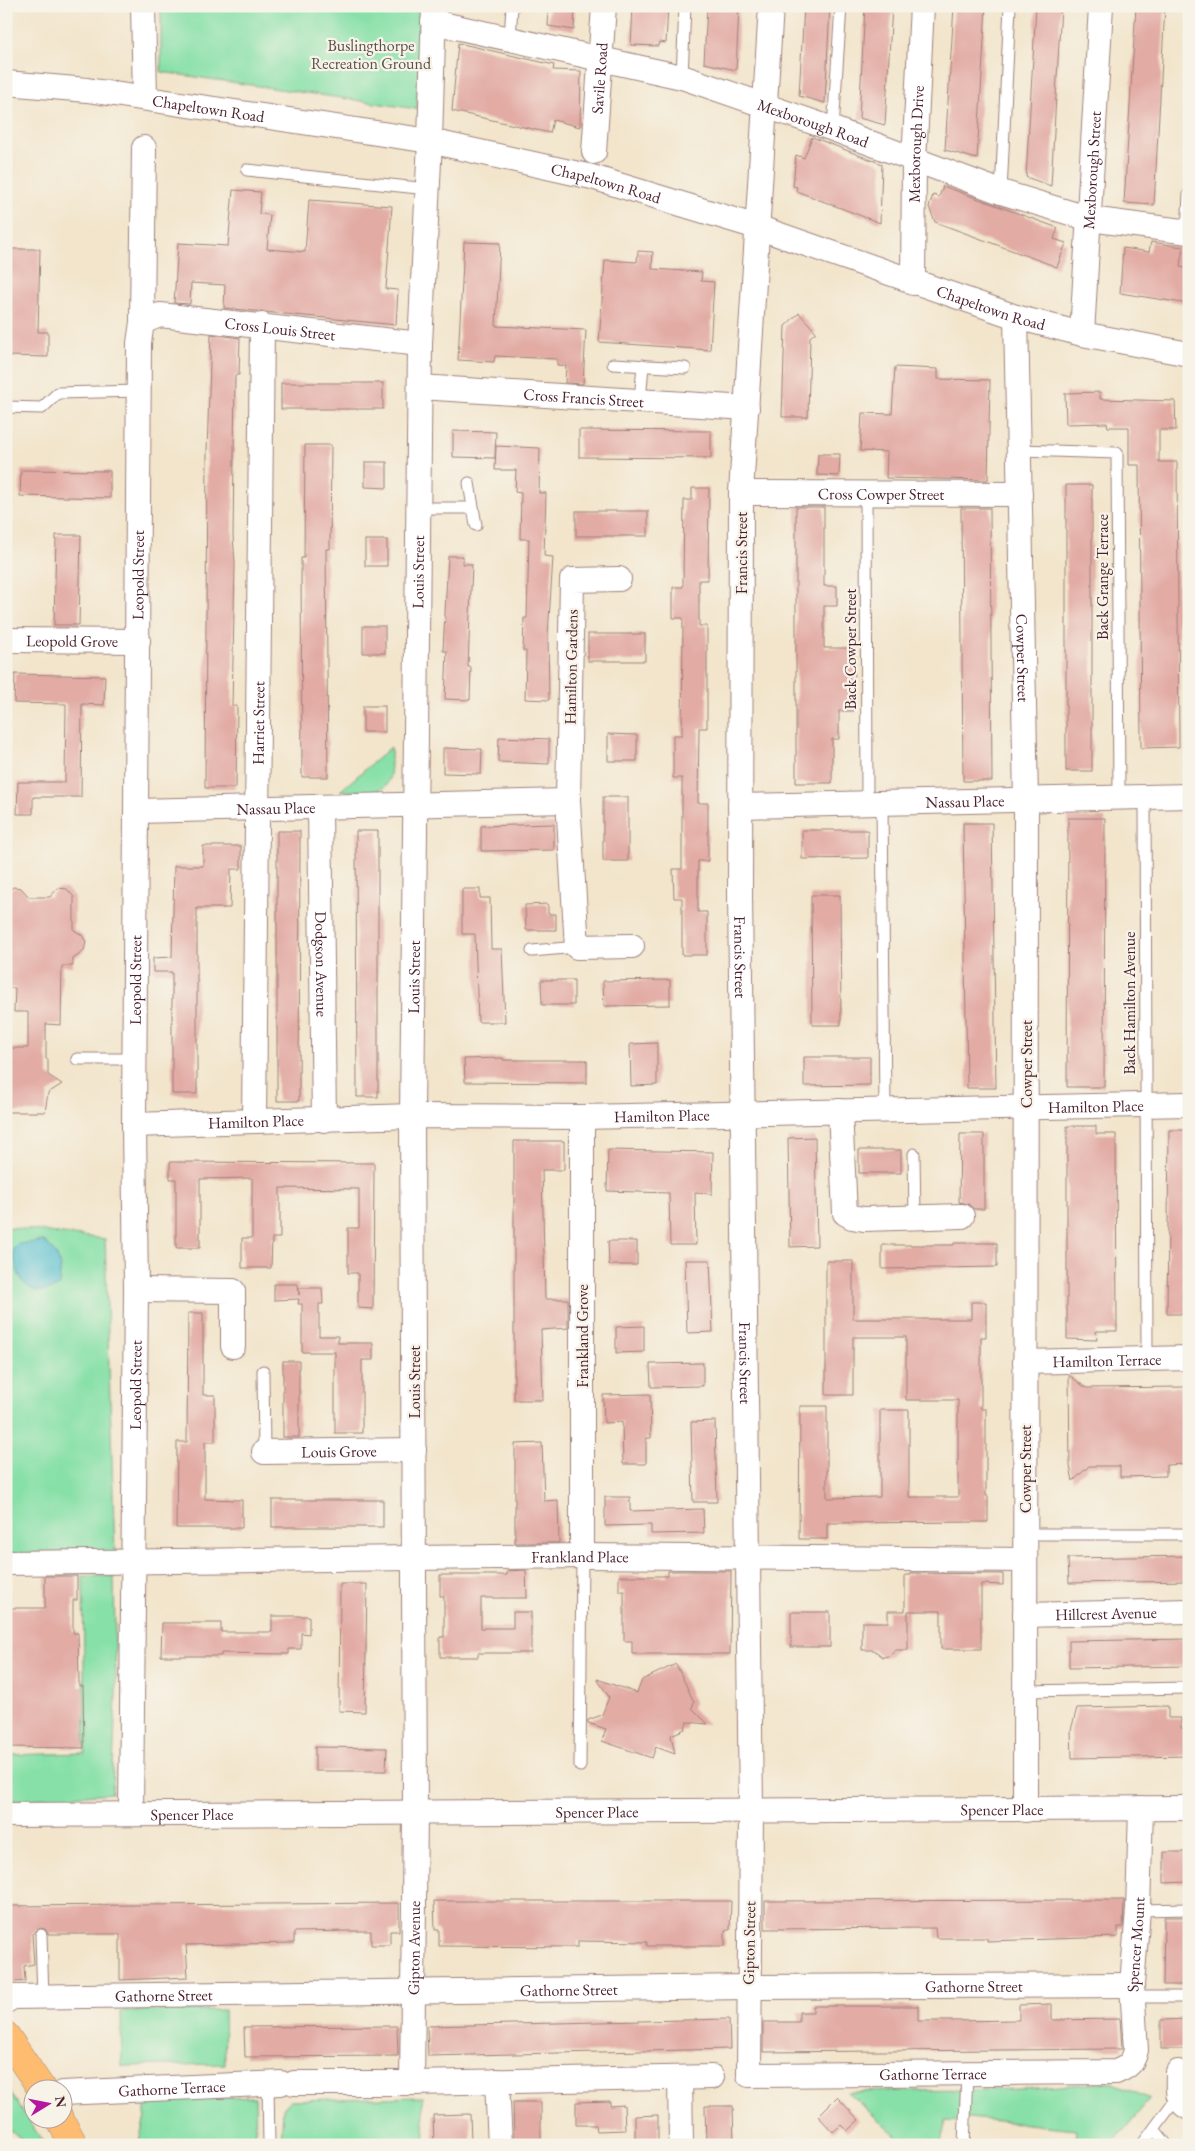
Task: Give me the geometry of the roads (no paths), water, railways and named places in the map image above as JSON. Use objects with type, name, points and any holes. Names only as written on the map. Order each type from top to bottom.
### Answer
[{"type":"main road","points":[[6,2036],[34,2078]]},
{"type":"main road","points":[[64,2128],[74,2145]]},
{"type":"street","points":[[143,6],[145,98]]},
{"type":"street","name":"Savile Road","points":[[593,163],[604,6]]},
{"type":"street","name":"Francis Street","points":[[751,1811],[746,1556],[740,806],[741,493],[771,6]]},
{"type":"street","name":"Mexborough Drive","points":[[913,283],[914,161],[922,6]]},
{"type":"street","name":"Mexborough Street","points":[[1082,334],[1090,219],[1100,6]]},
{"type":"street","name":"Mexborough Road","points":[[433,14],[510,39],[601,58],[682,78],[766,105],[1001,192],[1090,219],[1188,232]]},
{"type":"street","name":"Louis Street","points":[[415,1814],[412,1116],[415,804],[420,344],[430,141],[433,14]]},
{"type":"street","name":"Chapeltown Road","points":[[6,83],[145,98],[430,141],[593,163],[756,227],[913,283],[1016,317],[1082,334],[1189,354]]},
{"type":"street","name":"Leopold Street","points":[[131,1814],[136,1290],[134,1060],[139,343],[142,322],[144,148]]},
{"type":"street","name":"Cross Louis Street","points":[[142,322],[160,315],[420,344]]},
{"type":"street","name":"Cowper Street","points":[[1016,317],[1026,800],[1025,1810]]},
{"type":"street","name":"Harriet Street","points":[[254,1121],[262,325]]},
{"type":"street","name":"Cross Francis Street","points":[[420,387],[747,408]]},
{"type":"street","name":"Cross Cowper Street","points":[[741,493],[1020,494]]},
{"type":"street","name":"Hamilton Gardens","points":[[577,947],[568,801],[572,580],[619,579]]},
{"type":"street","name":"Leopold Grove","points":[[6,640],[138,641]]},
{"type":"street","name":"Nassau Place","points":[[740,806],[1189,796]]},
{"type":"street","points":[[415,804],[568,801]]},
{"type":"street","name":"Nassau Place","points":[[136,811],[320,808],[415,804]]},
{"type":"street","name":"Dodgson Avenue","points":[[320,808],[324,1120]]},
{"type":"street","points":[[577,947],[632,946]]},
{"type":"street","name":"Hamilton Place","points":[[134,1125],[412,1116],[582,1117],[1189,1104]]},
{"type":"street","points":[[840,1111],[845,1213],[852,1217],[864,1219],[962,1216]]},
{"type":"street","name":"Frankland Grove","points":[[582,1117],[582,1556]]},
{"type":"street","points":[[136,1290],[233,1291],[233,1346]]},
{"type":"street","name":"Hamilton Terrace","points":[[1025,1362],[1189,1358]]},
{"type":"street","name":"Louis Grove","points":[[264,1452],[414,1450]]},
{"type":"street","name":"Frankland Place","points":[[6,1564],[582,1556],[1025,1560]]},
{"type":"street","name":"Hillcrest Avenue","points":[[1025,1615],[1189,1611]]},
{"type":"street","name":"Spencer Mount","points":[[1116,2072],[1128,2067],[1134,2059],[1136,2050],[1132,1991],[1138,1910],[1141,1808]]},
{"type":"street","name":"Spencer Place","points":[[6,1815],[1189,1808]]},
{"type":"street","name":"Gipton Street","points":[[749,2075],[748,1987],[751,1811]]},
{"type":"street","name":"Gipton Avenue","points":[[412,2083],[415,1814]]},
{"type":"street","name":"Gathorne Street","points":[[6,2001],[13,1998],[42,1997],[748,1987],[1132,1991]]},
{"type":"street","name":"Gathorne Terrace","points":[[749,2075],[1116,2072]]},
{"type":"street","points":[[1177,2072],[1184,2102]]},
{"type":"street","name":"Gathorne Terrace","points":[[72,2093],[281,2083],[412,2083],[712,2077]]},
{"type":"street","points":[[680,2078],[681,2145]]},
{"type":"street","points":[[497,2081],[500,2145]]},
{"type":"lane","points":[[510,39],[512,6]]},
{"type":"lane","points":[[682,78],[685,6]]},
{"type":"lane","points":[[833,129],[840,6]]},
{"type":"lane","points":[[1001,192],[1010,6]]},
{"type":"lane","points":[[247,170],[428,189]]},
{"type":"lane","points":[[1188,232],[1189,194]]},
{"type":"lane","points":[[613,364],[643,364],[685,368]]},
{"type":"lane","points":[[640,401],[643,364]]},
{"type":"lane","points":[[6,408],[42,408],[58,393],[139,391]]},
{"type":"lane","name":"Back Grange Terrace","points":[[1020,450],[1117,453],[1119,798]]},
{"type":"lane","points":[[469,483],[476,525]]},
{"type":"lane","name":"Back Cowper Street","points":[[866,494],[885,1110]]},
{"type":"lane","points":[[418,508],[473,508]]},
{"type":"lane","name":"Back Hamilton Avenue","points":[[1145,797],[1147,1359]]},
{"type":"lane","points":[[532,951],[577,947]]},
{"type":"lane","points":[[77,1059],[134,1060]]},
{"type":"lane","points":[[914,1154],[916,1217]]},
{"type":"lane","points":[[263,1372],[264,1452]]},
{"type":"lane","points":[[1025,1534],[1189,1534]]},
{"type":"lane","points":[[580,1766],[582,1556]]},
{"type":"lane","points":[[1024,1691],[1189,1688]]},
{"type":"lane","points":[[1138,1910],[1189,1909]]},
{"type":"lane","points":[[40,1935],[42,1997]]},
{"type":"lane","name":"Gathorne Street","points":[[1132,1991],[1189,1997]]},
{"type":"lane","points":[[964,2145],[967,2073]]},
{"type":"lane","points":[[269,2145],[281,2083]]},
{"type":"lane","points":[[1142,2145],[1154,2129],[1184,2102]]},
{"type":"lane","points":[[1154,2129],[1167,2145]]},
{"type":"water","points":[[44,1241],[57,1256],[60,1273],[58,1287],[37,1291],[24,1283],[20,1276],[13,1248],[17,1244]]},
{"type":"park label","name":"Buslingthorpe Recreation Ground","points":[[371,54]]}]
